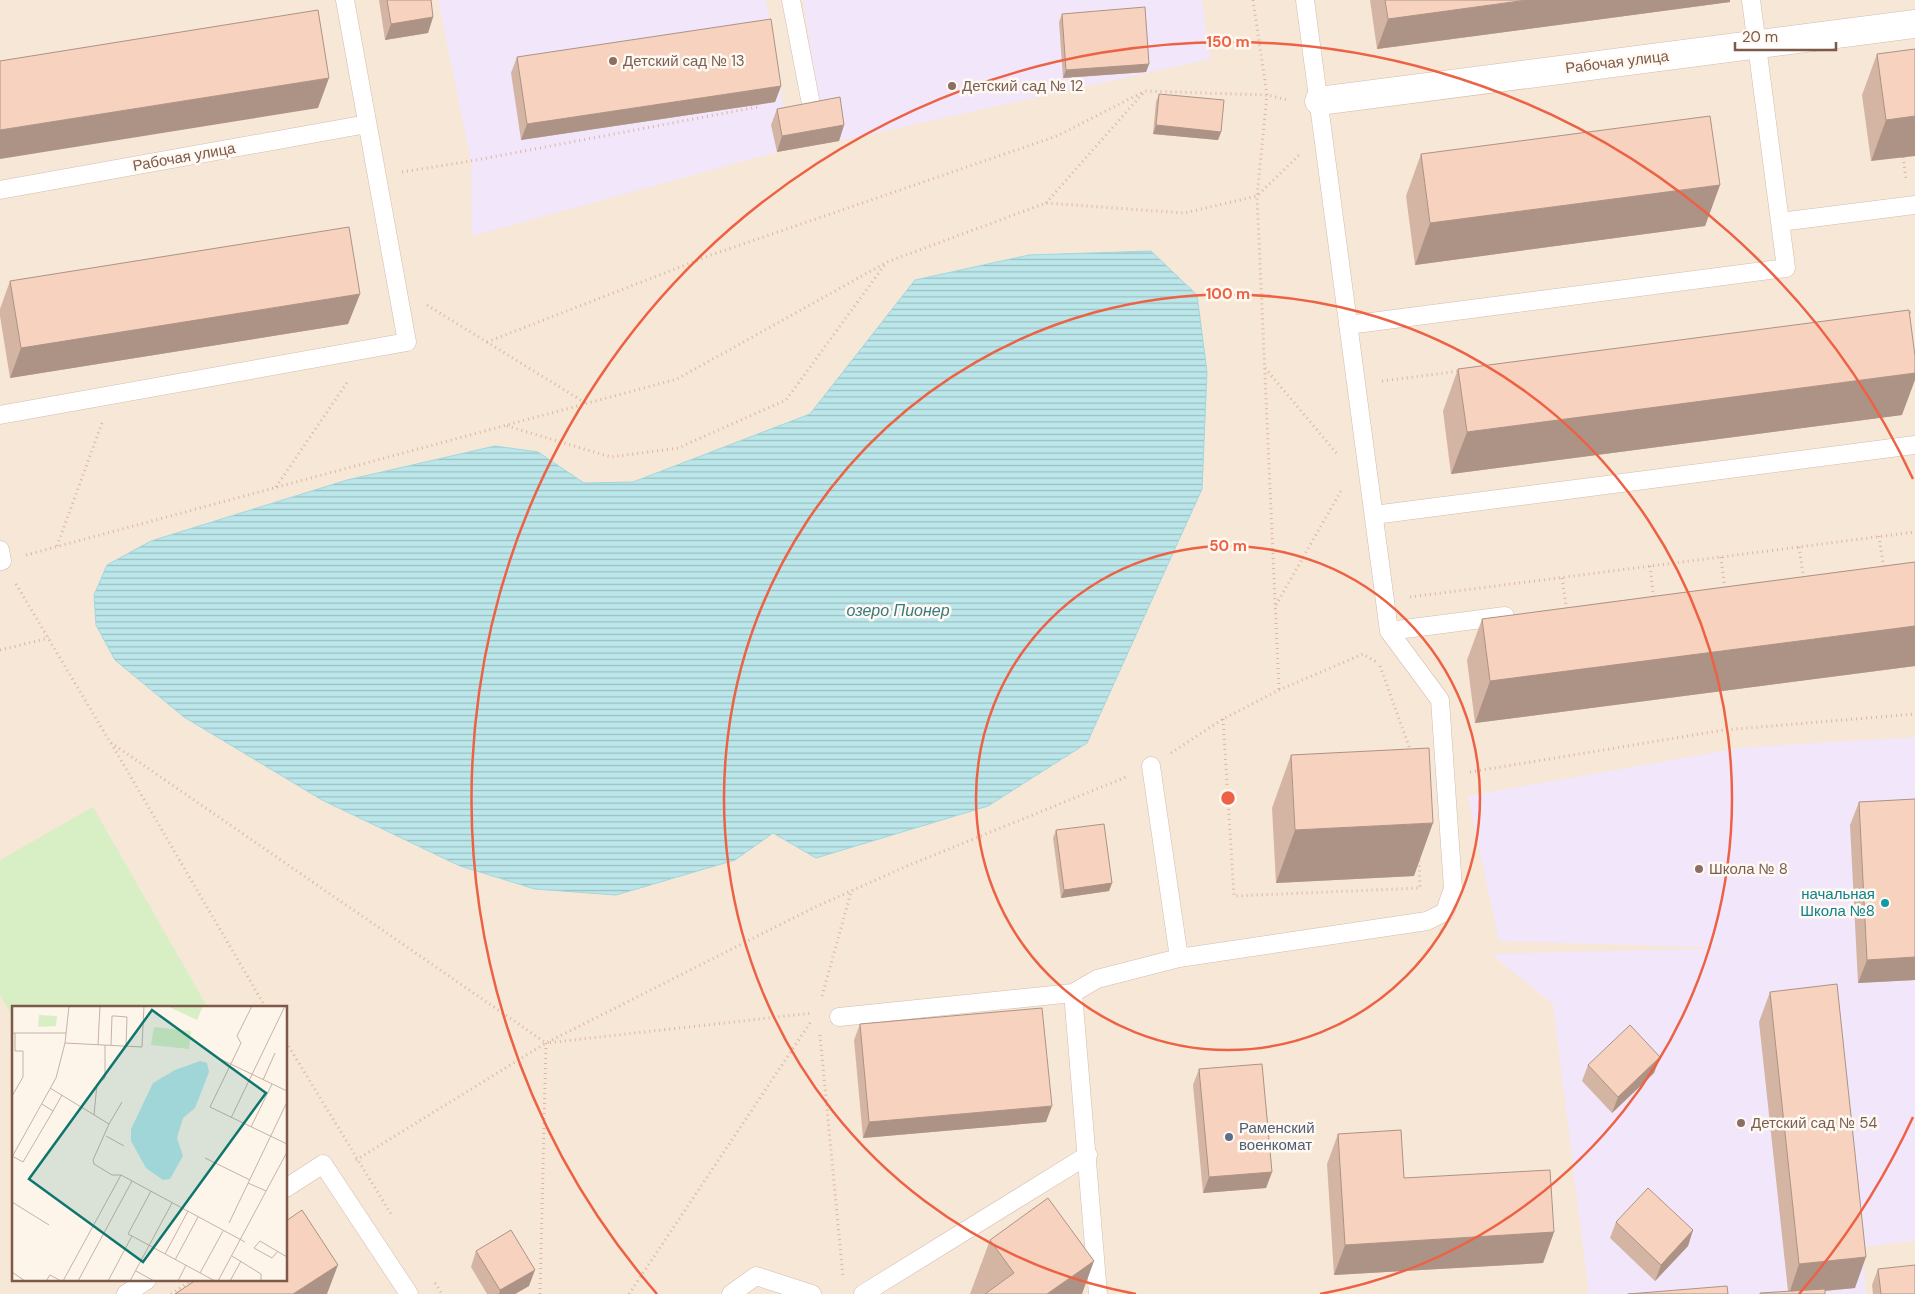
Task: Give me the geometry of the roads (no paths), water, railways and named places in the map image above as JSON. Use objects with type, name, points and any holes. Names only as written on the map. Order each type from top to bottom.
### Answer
[{"type":"street","name":"Рабочая улица","points":[[1319,101],[1915,24]]},
{"type":"lane","points":[[0,415],[407,342],[345,0]]},
{"type":"lane","points":[[792,0],[810,99]]},
{"type":"lane","points":[[840,1017],[1073,993],[1097,979],[1179,958],[1427,921],[1444,912],[1452,888],[1440,700],[1389,631],[1305,0]]},
{"type":"lane","points":[[1348,324],[1786,268],[1751,0]]},
{"type":"lane","name":"Рабочая улица","points":[[0,190],[368,124]]},
{"type":"lane","points":[[1780,222],[1915,205]]},
{"type":"lane","points":[[1374,515],[1915,445]]},
{"type":"lane","points":[[1389,631],[1520,614]]},
{"type":"lane","points":[[1151,766],[1179,958]]},
{"type":"lane","points":[[1073,993],[1088,1155],[1098,1294]]},
{"type":"lane","points":[[863,1294],[1088,1155]]},
{"type":"lane","points":[[288,1187],[323,1164],[405,1293]]},
{"type":"lane","points":[[731,1294],[756,1276],[812,1294]]},
{"type":"lane","points":[[126,1294],[144,1282]]},
{"type":"water","name":"озеро Пионер","points":[[1151,251],[1197,295],[1207,372],[1202,489],[1087,743],[988,806],[816,858],[773,833],[735,860],[616,895],[535,889],[460,866],[322,800],[184,717],[115,660],[96,625],[94,595],[107,565],[151,541],[347,480],[495,446],[538,452],[584,483],[633,482],[810,414],[915,280],[1029,255]]},
{"type":"place","name":"Детский сад № 13","points":[[613,61]]},
{"type":"place","name":"Детский сад № 12","points":[[952,86]]},
{"type":"place","name":"Школа № 8","points":[[1699,869]]},
{"type":"place","name":"начальная Школа №8","points":[[1885,903]]},
{"type":"place","name":"Детский сад № 54","points":[[1741,1123]]},
{"type":"place","name":"Раменский военкомат","points":[[1229,1137]]}]
